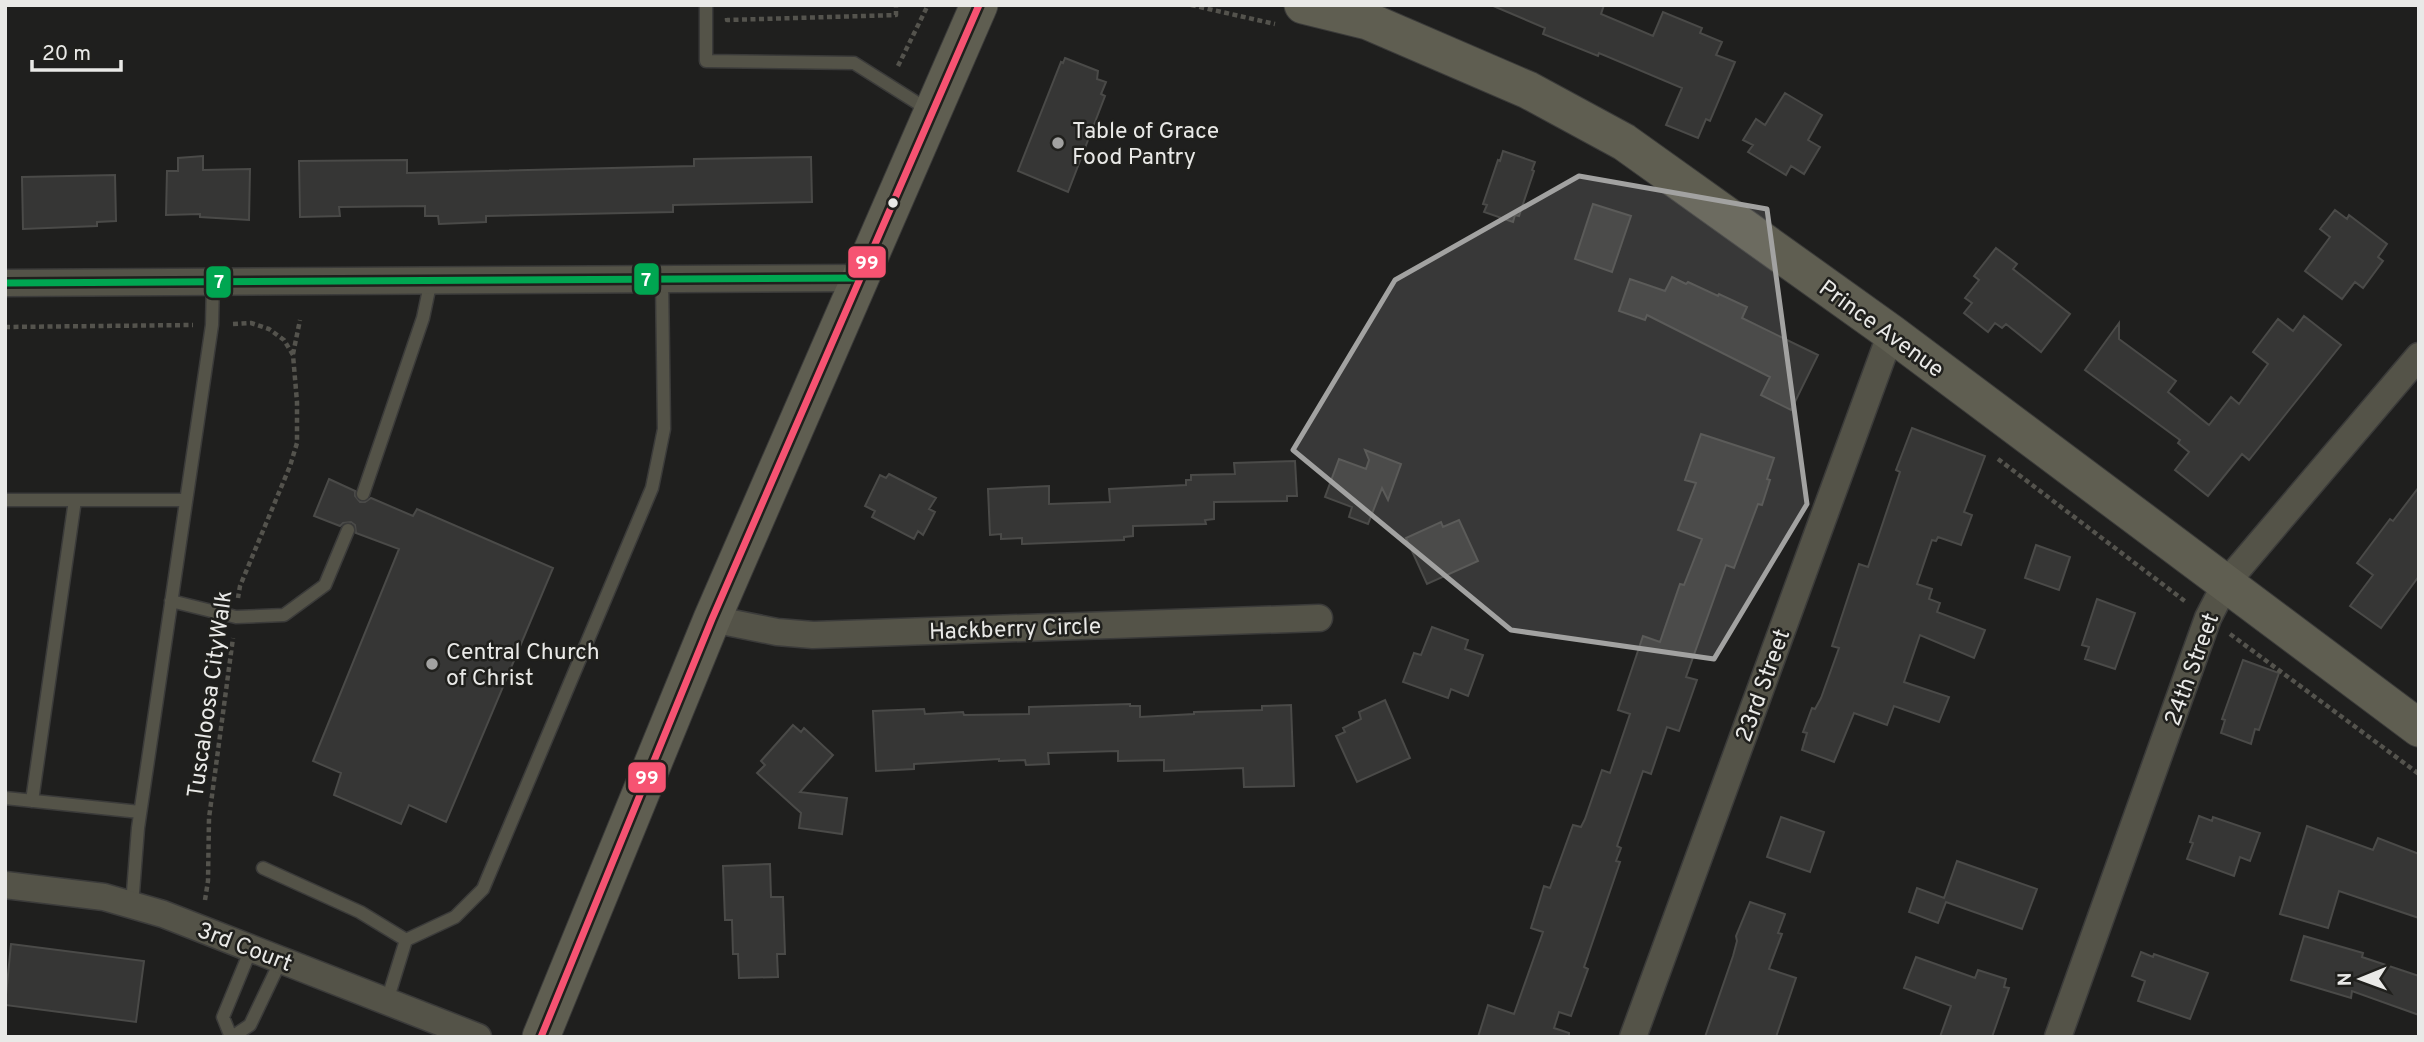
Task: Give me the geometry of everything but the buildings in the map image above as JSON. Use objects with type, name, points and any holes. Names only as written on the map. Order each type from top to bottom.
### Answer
[{"type":"street","points":[[541,1037],[712,619],[979,5]]},
{"type":"street","name":"Prince Avenue","points":[[1290,15],[1368,20],[1528,90],[1624,142],[1891,333],[2419,728]]},
{"type":"street","points":[[5,283],[860,278]]},
{"type":"street","name":"23rd Street","points":[[1633,1037],[1891,333]]},
{"type":"street","name":"24th Street","points":[[2058,1037],[2208,618],[2226,583],[2419,356]]},
{"type":"street","name":"Hackberry Circle","points":[[712,619],[777,632],[813,635],[1319,618]]},
{"type":"street","name":"3rd Court","points":[[5,885],[104,897],[132,905],[478,1037]]},
{"type":"lane","points":[[706,5],[706,61],[854,63],[933,113]]},
{"type":"lane","points":[[387,1002],[406,940],[455,917],[483,889],[652,488],[664,429],[662,279]]},
{"type":"lane","points":[[363,494],[423,318],[431,281]]},
{"type":"lane","points":[[132,905],[140,812],[212,325],[213,282]]},
{"type":"lane","points":[[5,500],[186,500]]},
{"type":"lane","points":[[32,801],[75,500]]},
{"type":"lane","points":[[171,601],[236,617],[284,615],[325,585],[348,530]]},
{"type":"lane","points":[[5,798],[140,812]]},
{"type":"lane","points":[[263,868],[360,912],[406,940]]},
{"type":"lane","points":[[251,949],[223,1017],[232,1037],[250,1025],[281,960]]},
{"type":"path","points":[[727,20],[897,15],[896,5]]},
{"type":"path","points":[[888,85],[928,5]]},
{"type":"path","points":[[1191,5],[1290,15]]},
{"type":"path","name":"Tuscaloosa CityWalk","points":[[200,929],[208,881],[209,818],[240,586],[297,443],[298,402],[293,355],[300,320]]},
{"type":"path","points":[[5,327],[251,323],[269,329],[284,340],[293,355]]},
{"type":"path","points":[[1988,451],[2419,774]]},
{"type":"highlighted area","points":[[1579,176],[1767,209],[1807,504],[1714,659],[1511,630],[1293,450],[1395,280]]},
{"type":"transit line","name":"99","points":[[541,1037],[712,619],[979,5]]},
{"type":"transit line","name":"7","points":[[5,283],[860,278]]},
{"type":"place","name":"Table of Grace Food Pantry","points":[[1058,143]]},
{"type":"place","name":"Central Church of Christ","points":[[432,664]]}]
